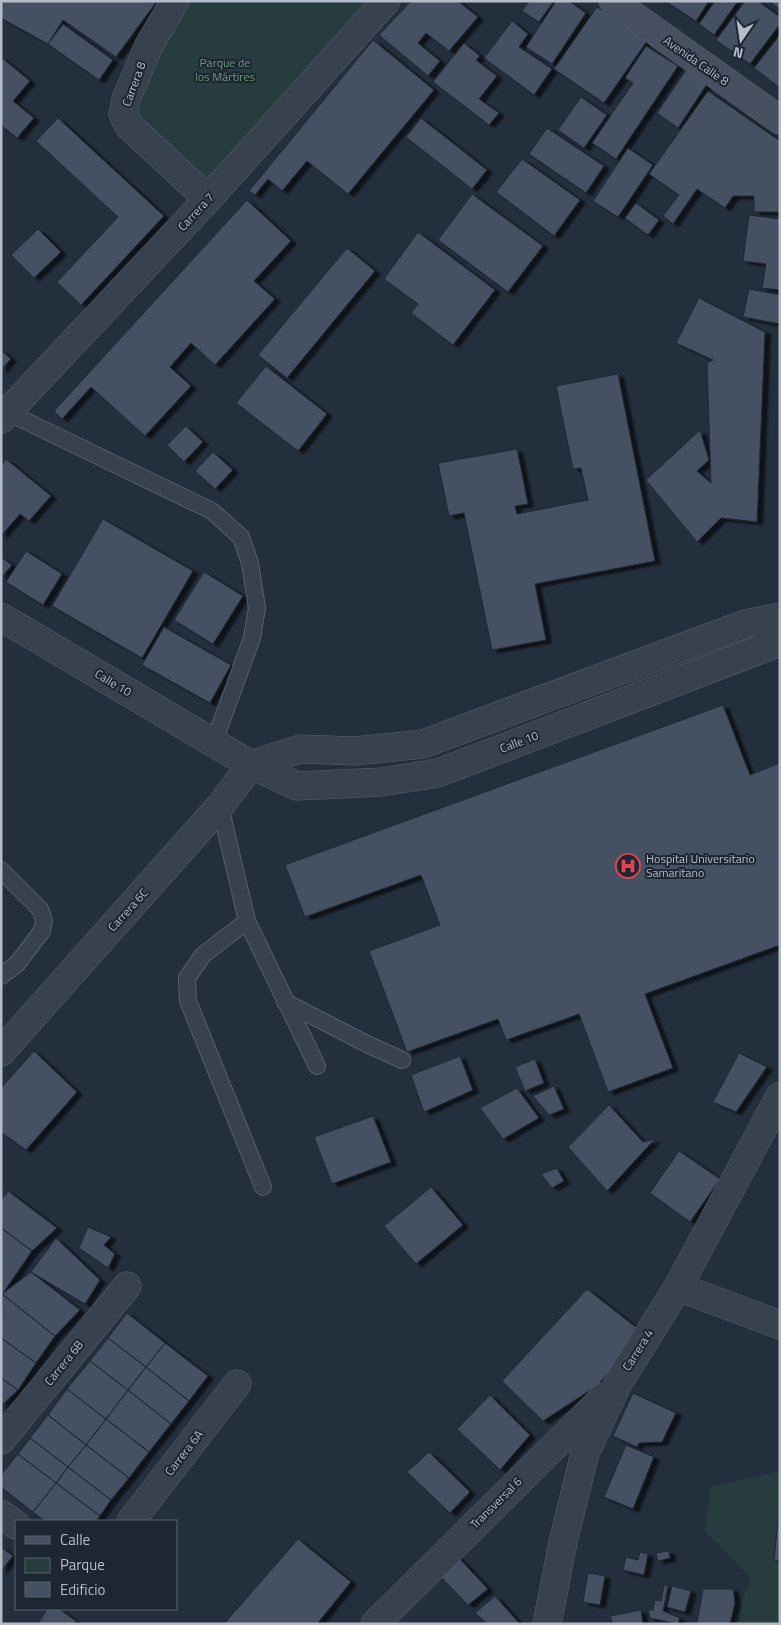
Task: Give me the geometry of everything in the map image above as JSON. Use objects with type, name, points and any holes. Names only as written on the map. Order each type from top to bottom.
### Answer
[{"type":"main road","name":"Avenida Calle 8","points":[[613,1],[780,120]]},
{"type":"street","name":"Carrera 8","points":[[175,1],[149,45],[126,99],[123,114],[129,126],[208,199]]},
{"type":"street","name":"Carrera 7","points":[[4,415],[208,199],[386,1]]},
{"type":"street","name":"Calle 10","points":[[1,617],[252,765],[297,786],[382,782],[438,773],[780,642]]},
{"type":"street","points":[[252,765],[300,749],[355,751],[423,744],[745,624],[780,617]]},
{"type":"street","name":"Carrera 6C","points":[[1,1052],[220,806],[252,765]]},
{"type":"street","name":"Carrera 4","points":[[546,1624],[563,1542],[585,1452],[618,1383],[678,1287],[780,1096]]},
{"type":"street","name":"Carrera 6B","points":[[1,1440],[127,1286]]},
{"type":"street","points":[[678,1287],[780,1325]]},
{"type":"street","name":"Transversal 6","points":[[375,1624],[618,1383]]},
{"type":"street","name":"Carrera 6A","points":[[132,1520],[237,1384]]},
{"type":"street","points":[[1,1514],[15,1523]]},
{"type":"lane","points":[[4,415],[212,511],[241,537],[250,563],[256,608],[252,638],[214,742]]},
{"type":"lane","points":[[220,806],[247,921],[318,1066]]},
{"type":"lane","points":[[1,870],[40,909],[44,920],[42,931],[17,964],[1,976]]},
{"type":"lane","points":[[247,921],[203,954],[187,978],[188,1001],[263,1187]]},
{"type":"lane","points":[[285,1002],[402,1060]]},
{"type":"green space","name":"Parque de los Mártires","points":[[182,1],[380,1],[214,185],[128,115]]},
{"type":"green space","points":[[780,1471],[780,1624],[733,1624],[751,1578],[705,1531],[710,1487]]},
{"type":"building","points":[[1,1],[157,1],[116,57],[63,20],[48,44],[1,18]]},
{"type":"building","points":[[411,1],[458,1],[478,17],[449,51],[426,33],[418,43],[440,61],[428,76],[379,35]]},
{"type":"building","points":[[529,1],[554,1],[539,22],[522,11]]},
{"type":"building","points":[[556,1],[569,1],[586,13],[552,64],[526,47]]},
{"type":"building","points":[[665,1],[709,1],[696,21]]},
{"type":"building","points":[[715,1],[738,1],[714,35],[699,24]]},
{"type":"building","points":[[745,1],[758,1],[780,17],[780,24],[750,64],[716,40]]},
{"type":"building","points":[[769,1],[780,1],[779,9]]},
{"type":"building","points":[[597,7],[647,41],[604,103],[554,69]]},
{"type":"building","points":[[512,21],[528,34],[519,47],[552,69],[534,95],[484,58]]},
{"type":"building","points":[[63,24],[113,60],[99,80],[48,44]]},
{"type":"building","points":[[780,37],[780,88],[754,68]]},
{"type":"building","points":[[373,40],[434,90],[348,194],[307,161],[282,191],[268,179],[255,195],[249,191]]},
{"type":"building","points":[[464,43],[480,56],[476,60],[497,76],[479,99],[499,113],[489,125],[433,82]]},
{"type":"building","points":[[646,46],[678,66],[616,159],[592,143],[633,83],[625,78]]},
{"type":"building","points":[[1,57],[30,81],[13,101],[34,118],[17,138],[1,125]]},
{"type":"building","points":[[686,70],[707,84],[678,128],[657,113]]},
{"type":"building","points":[[708,91],[780,141],[780,212],[754,212],[754,196],[733,196],[725,208],[697,189],[673,224],[663,216],[679,195],[649,174]]},
{"type":"building","points":[[581,97],[607,115],[584,148],[558,130]]},
{"type":"building","points":[[58,118],[164,216],[81,305],[57,282],[118,217],[36,141]]},
{"type":"building","points":[[421,118],[487,170],[472,189],[406,137]]},
{"type":"building","points":[[547,128],[604,166],[586,193],[529,154]]},
{"type":"building","points":[[628,148],[653,165],[618,217],[593,201]]},
{"type":"building","points":[[522,159],[580,200],[554,236],[496,192]]},
{"type":"building","points":[[472,194],[543,246],[508,292],[438,240]]},
{"type":"building","points":[[247,200],[291,241],[254,281],[275,299],[215,365],[191,343],[170,367],[191,386],[145,436],[91,387],[62,419],[54,411]]},
{"type":"building","points":[[636,203],[659,220],[648,235],[625,218]]},
{"type":"building","points":[[749,215],[780,219],[780,290],[762,288],[766,264],[743,261]]},
{"type":"building","points":[[38,229],[61,252],[34,278],[11,255]]},
{"type":"building","points":[[418,232],[495,290],[453,345],[411,313],[418,304],[384,279]]},
{"type":"building","points":[[347,248],[375,271],[287,378],[258,355]]},
{"type":"building","points":[[749,289],[780,295],[780,324],[743,317]]},
{"type":"building","points":[[699,298],[765,332],[757,522],[721,518],[697,542],[646,480],[700,430],[709,460],[697,471],[711,483],[707,363],[713,360],[676,343]]},
{"type":"building","points":[[1,350],[11,359],[1,370]]},
{"type":"building","points":[[266,366],[327,414],[298,451],[236,403]]},
{"type":"building","points":[[618,374],[655,561],[535,584],[546,640],[492,650],[464,513],[449,516],[438,463],[517,449],[528,504],[515,506],[517,514],[588,500],[581,468],[573,469],[556,386]]},
{"type":"building","points":[[186,426],[203,442],[184,462],[167,445]]},
{"type":"building","points":[[213,452],[233,470],[215,489],[195,471]]},
{"type":"building","points":[[6,459],[51,496],[29,521],[20,514],[1,536],[1,465]]},
{"type":"building","points":[[103,519],[193,571],[142,658],[52,606]]},
{"type":"building","points":[[26,551],[62,574],[43,605],[6,582]]},
{"type":"building","points":[[1,557],[12,565],[1,578]]},
{"type":"building","points":[[204,572],[243,596],[213,644],[174,620]]},
{"type":"building","points":[[164,627],[231,665],[210,703],[142,665]]},
{"type":"building","points":[[723,705],[750,775],[780,763],[780,945],[645,994],[673,1068],[608,1092],[579,1014],[506,1040],[498,1019],[407,1052],[369,951],[440,925],[421,875],[305,917],[285,865]]},
{"type":"building","points":[[34,1051],[77,1092],[26,1150],[1,1132],[1,1088]]},
{"type":"building","points":[[739,1053],[767,1067],[736,1112],[713,1102]]},
{"type":"building","points":[[460,1056],[473,1090],[424,1112],[411,1075]]},
{"type":"building","points":[[535,1059],[544,1083],[525,1091],[515,1067]]},
{"type":"building","points":[[554,1086],[564,1109],[549,1115],[533,1096]]},
{"type":"building","points":[[517,1088],[539,1118],[503,1139],[480,1108]]},
{"type":"building","points":[[609,1105],[643,1142],[655,1139],[607,1191],[568,1147]]},
{"type":"building","points":[[373,1116],[391,1162],[332,1184],[314,1137]]},
{"type":"building","points":[[679,1151],[720,1179],[690,1222],[650,1193]]},
{"type":"building","points":[[557,1168],[564,1181],[552,1188],[541,1174]]},
{"type":"building","points":[[431,1187],[463,1225],[416,1264],[384,1226]]},
{"type":"building","points":[[8,1191],[57,1228],[32,1251],[1,1228],[1,1200]]},
{"type":"building","points":[[88,1227],[111,1237],[104,1245],[115,1254],[108,1268],[79,1248]]},
{"type":"building","points":[[1,1228],[32,1251],[1,1296]]},
{"type":"building","points":[[56,1238],[100,1280],[85,1304],[31,1272]]},
{"type":"building","points":[[31,1272],[80,1310],[55,1336],[2,1294]]},
{"type":"building","points":[[587,1289],[637,1328],[625,1353],[598,1385],[543,1421],[502,1381]]},
{"type":"building","points":[[2,1294],[55,1336],[36,1363],[1,1338]]},
{"type":"building","points":[[127,1313],[165,1343],[146,1367],[108,1338]]},
{"type":"building","points":[[1,1338],[36,1363],[18,1390],[1,1378]]},
{"type":"building","points":[[108,1338],[146,1367],[128,1390],[90,1361]]},
{"type":"building","points":[[165,1343],[208,1376],[189,1401],[146,1367]]},
{"type":"building","points":[[90,1361],[128,1390],[106,1419],[67,1389]]},
{"type":"building","points":[[146,1367],[189,1401],[171,1424],[128,1390]]},
{"type":"building","points":[[1,1378],[18,1390],[1,1406]]},
{"type":"building","points":[[67,1389],[106,1419],[86,1445],[48,1415]]},
{"type":"building","points":[[128,1390],[171,1424],[149,1452],[106,1419]]},
{"type":"building","points":[[633,1393],[676,1413],[662,1442],[639,1443],[637,1447],[613,1436]]},
{"type":"building","points":[[490,1395],[530,1435],[500,1470],[457,1429]]},
{"type":"building","points":[[48,1415],[86,1445],[68,1467],[30,1438]]},
{"type":"building","points":[[106,1419],[149,1452],[129,1478],[86,1445]]},
{"type":"building","points":[[30,1438],[68,1467],[56,1483],[18,1454]]},
{"type":"building","points":[[86,1445],[129,1478],[111,1500],[68,1467]]},
{"type":"building","points":[[626,1445],[654,1457],[633,1509],[604,1497]]},
{"type":"building","points":[[429,1452],[470,1492],[450,1513],[407,1472]]},
{"type":"building","points":[[18,1454],[56,1483],[33,1512],[1,1487],[1,1475]]},
{"type":"building","points":[[68,1467],[111,1500],[100,1516],[56,1483]]},
{"type":"building","points":[[56,1483],[100,1516],[97,1520],[44,1520],[33,1512]]},
{"type":"building","points":[[779,1509],[780,1560],[774,1561]]},
{"type":"building","points":[[298,1539],[351,1582],[317,1624],[224,1624]]},
{"type":"building","points":[[1,1547],[13,1556],[1,1571]]},
{"type":"building","points":[[669,1551],[670,1558],[658,1561],[656,1553]]},
{"type":"building","points":[[640,1552],[648,1554],[644,1575],[623,1570],[626,1557],[638,1560]]},
{"type":"building","points":[[457,1556],[488,1589],[468,1605],[438,1574]]},
{"type":"building","points":[[588,1573],[605,1576],[600,1605],[583,1602]]},
{"type":"building","points":[[664,1585],[668,1586],[663,1611],[680,1618],[678,1624],[650,1618],[648,1610],[653,1610],[655,1600],[661,1601]]},
{"type":"building","points":[[672,1586],[691,1591],[685,1612],[667,1607]]},
{"type":"building","points":[[703,1589],[733,1589],[735,1603],[730,1624],[697,1624]]},
{"type":"building","points":[[495,1596],[520,1624],[488,1624],[475,1613]]},
{"type":"building","points":[[46,1610],[60,1610],[76,1621],[74,1624],[38,1624]]},
{"type":"building","points":[[641,1610],[643,1624],[613,1624],[610,1616]]},
{"type":"place","name":"Hospital Universitario Samaritano","points":[[628,866]]}]
